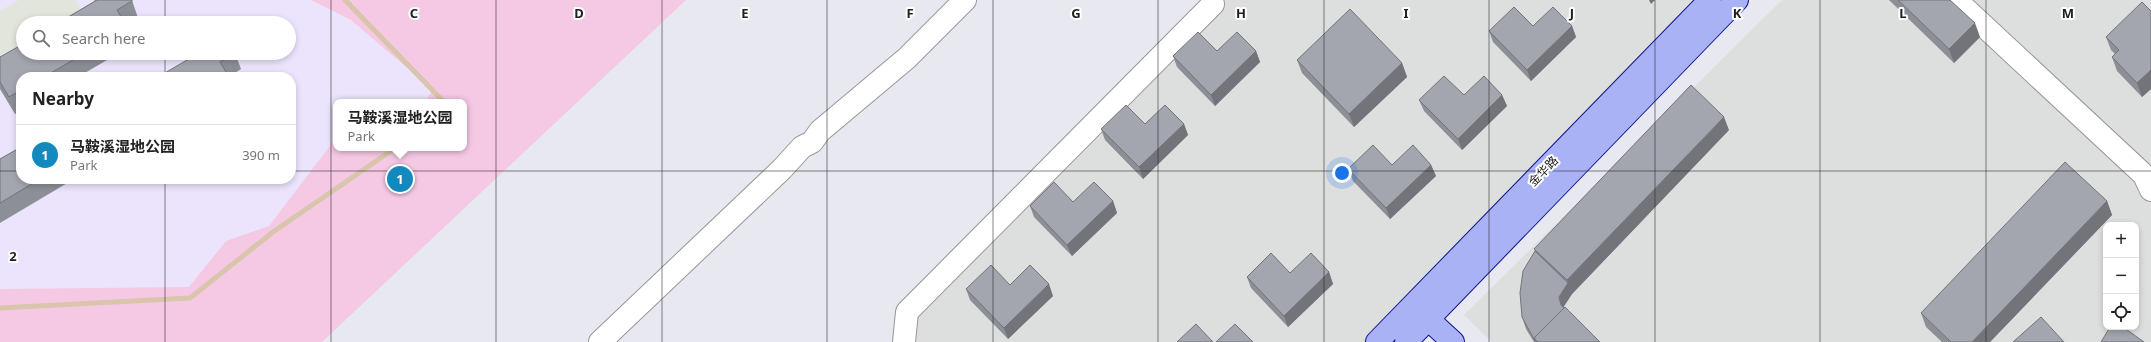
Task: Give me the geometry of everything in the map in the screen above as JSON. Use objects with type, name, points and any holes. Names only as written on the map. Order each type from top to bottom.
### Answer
[{"type":"main road","name":"金华路","points":[[1377,342],[1710,0]]},
{"type":"main road","name":"金华路","points":[[1422,333],[1737,0]]},
{"type":"main road","points":[[1406,311],[1422,333],[1453,342]]},
{"type":"street","points":[[600,342],[782,169],[802,147],[812,142],[820,131],[907,58],[965,0]]},
{"type":"street","points":[[1956,0],[2144,175],[2151,190]]},
{"type":"street","points":[[904,342],[906,312],[1213,4]]},
{"type":"shaded area","points":[[0,0],[311,0],[351,20],[433,90],[427,99],[333,99],[333,142],[269,227],[226,241],[189,287],[0,289]]},
{"type":"shaded area","points":[[19,0],[76,0],[85,16],[16,16],[16,58],[0,68],[0,11]]},
{"type":"shaded area","points":[[311,0],[686,0],[322,342],[0,342],[0,289],[189,287],[226,241],[269,226],[333,142],[333,151],[467,151],[467,99],[427,99],[433,90],[351,20]]},
{"type":"shaded area","points":[[1208,0],[1696,0],[1372,342],[904,342],[907,312]]},
{"type":"shaded area","points":[[1782,0],[2151,0],[2151,342],[1492,342],[1464,315]]},
{"type":"building","points":[[97,0],[132,0],[117,10],[121,16],[70,16]]},
{"type":"building","points":[[1898,0],[1950,0],[1975,23],[1949,49]]},
{"type":"building","points":[[2142,2],[2151,11],[2151,70],[2137,83],[2112,57],[2119,50],[2106,37]]},
{"type":"building","points":[[1514,7],[1533,26],[1553,7],[1572,26],[1527,70],[1489,31]]},
{"type":"building","points":[[1350,9],[1402,63],[1349,114],[1297,60]]},
{"type":"building","points":[[1198,32],[1217,51],[1237,32],[1256,51],[1211,95],[1173,56]]},
{"type":"building","points":[[16,48],[16,60],[73,60],[53,72],[16,72],[16,93],[9,97],[0,82],[0,57]]},
{"type":"building","points":[[187,60],[223,60],[220,62],[226,72],[167,72]]},
{"type":"building","points":[[1444,76],[1464,95],[1484,76],[1502,95],[1458,139],[1419,100]]},
{"type":"building","points":[[1691,85],[1724,117],[1567,280],[1534,249]]},
{"type":"building","points":[[1126,105],[1145,124],[1165,105],[1184,124],[1139,167],[1101,129]]},
{"type":"building","points":[[1373,145],[1392,165],[1413,145],[1431,165],[1386,208],[1348,169]]},
{"type":"building","points":[[16,150],[16,184],[32,184],[0,203],[0,159]]},
{"type":"building","points":[[2065,162],[2107,201],[1972,342],[1951,342],[1921,313]]},
{"type":"building","points":[[1054,182],[1073,202],[1094,182],[1113,201],[1067,245],[1030,206]]},
{"type":"building","points":[[1535,251],[1568,283],[1559,297],[1561,305],[1564,308],[1534,338],[1535,341],[1522,317],[1520,293],[1523,271]]},
{"type":"building","points":[[1271,253],[1290,273],[1311,253],[1329,272],[1284,316],[1247,277]]},
{"type":"building","points":[[991,265],[1010,285],[1030,265],[1049,284],[1004,328],[966,289]]},
{"type":"building","points":[[1565,307],[1600,342],[1538,342],[1534,338]]},
{"type":"building","points":[[2041,317],[2064,342],[2013,342]]},
{"type":"building","points":[[1196,324],[1213,342],[1177,342]]},
{"type":"building","points":[[1235,324],[1253,342],[1216,342]]},
{"type":"building","points":[[2108,330],[2127,330],[2144,342],[2101,342]]},
{"type":"waterway","points":[[345,0],[441,99]]},
{"type":"waterway","points":[[0,308],[190,298],[273,232],[391,151]]},
{"type":"place","name":"马鞍溪湿地公园","points":[[400,179]]}]
